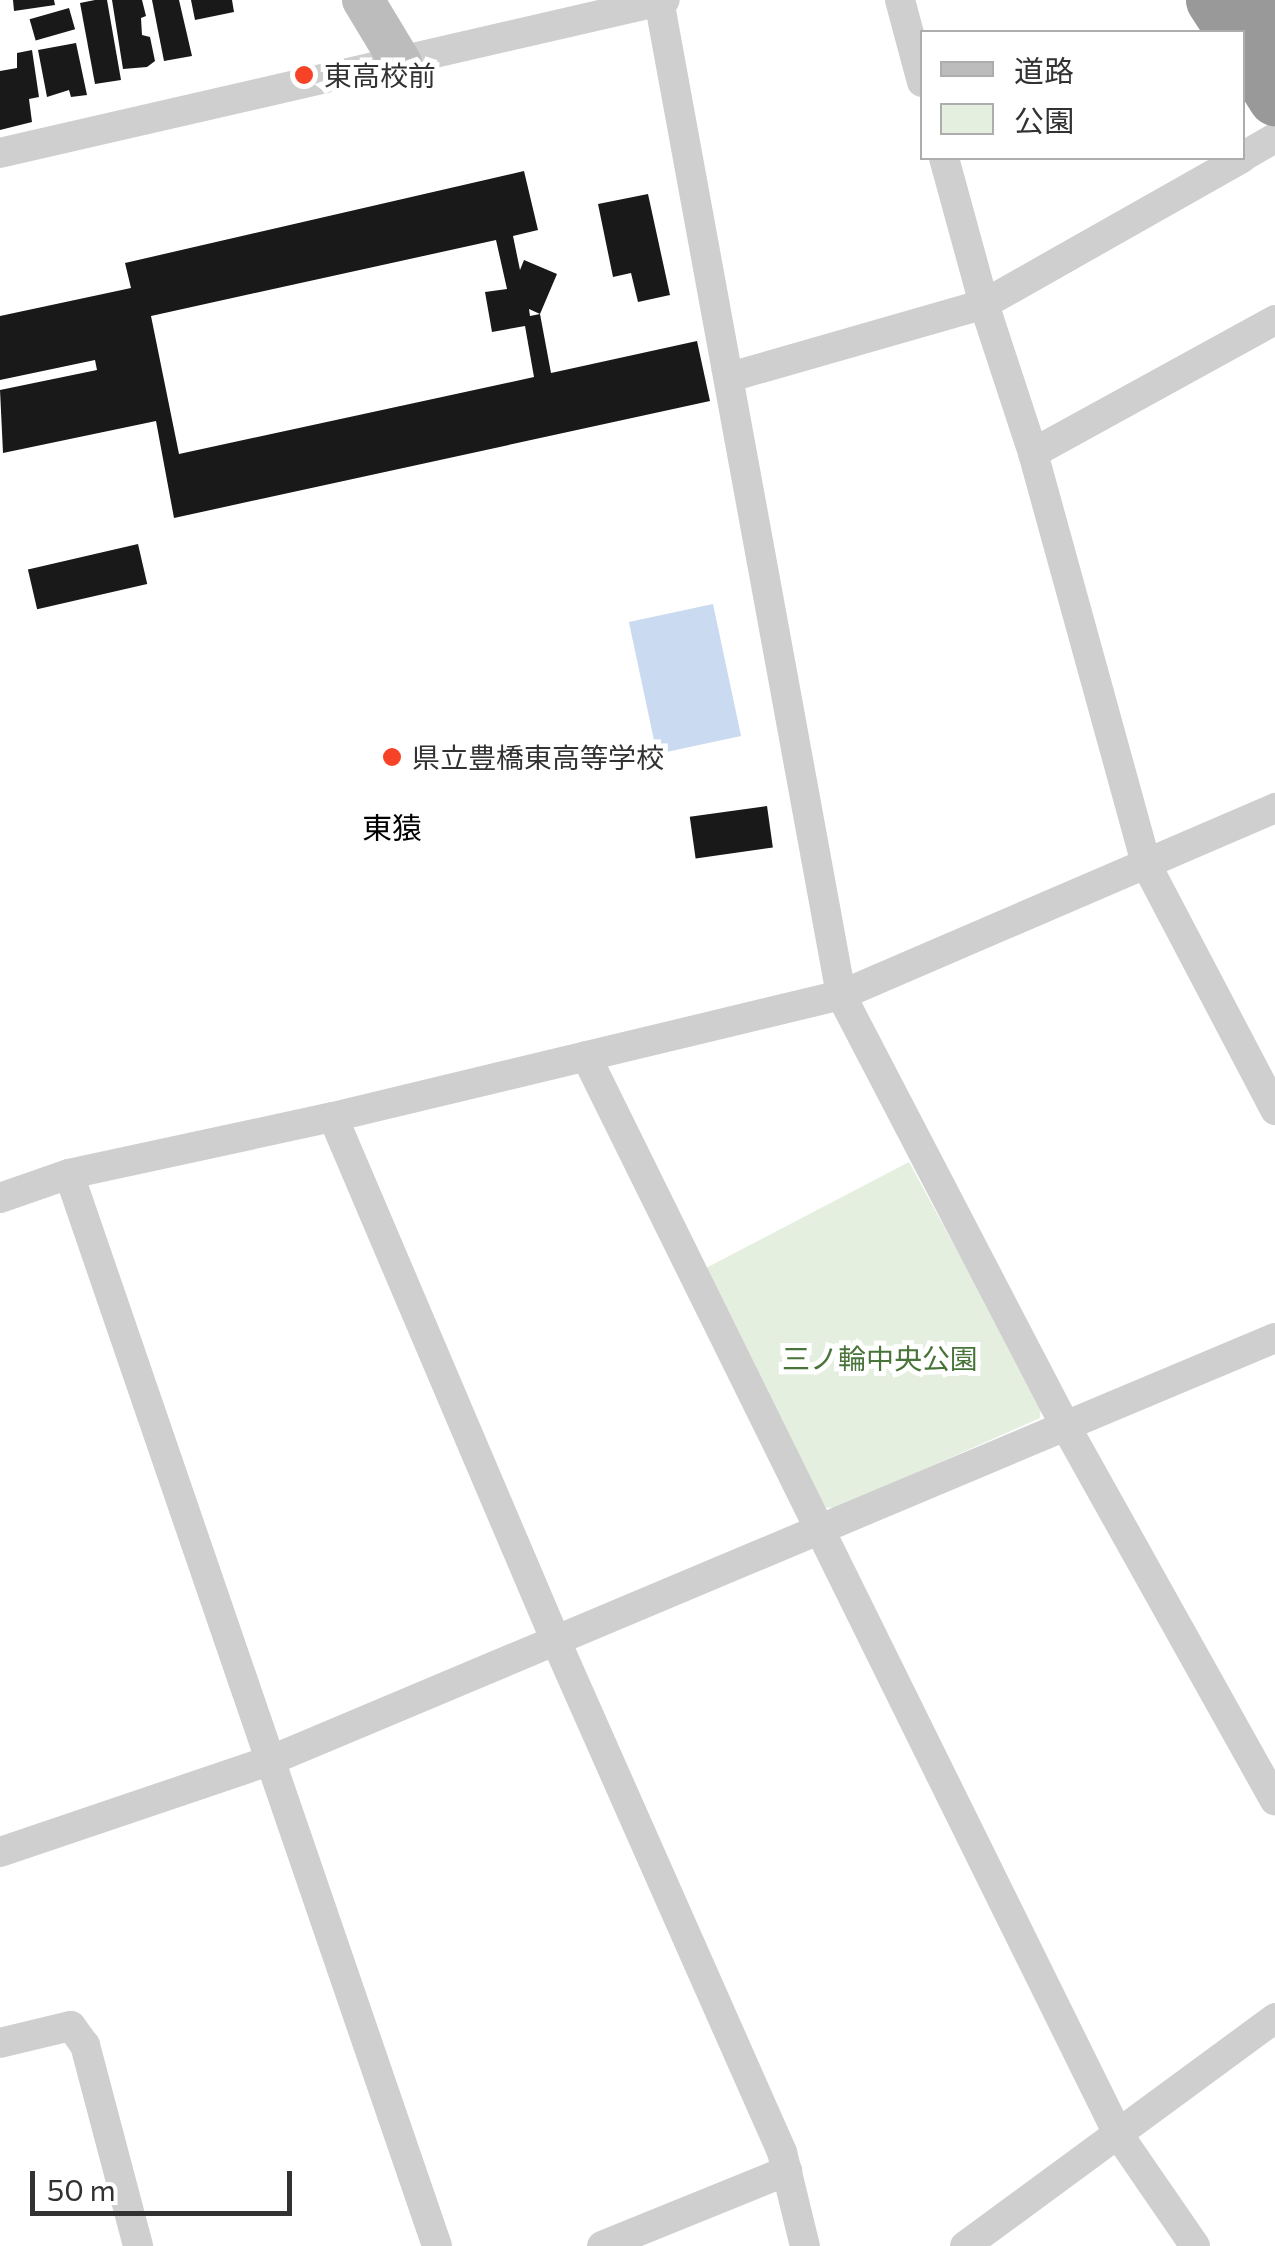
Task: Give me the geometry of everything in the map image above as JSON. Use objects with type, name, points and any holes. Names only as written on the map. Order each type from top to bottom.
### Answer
[{"type":"highway","points":[[1213,0],[1233,30]]},
{"type":"highway","points":[[1259,0],[1275,26]]},
{"type":"highway","points":[[1245,51],[1275,98]]},
{"type":"street","points":[[364,0],[401,63]]},
{"type":"street","points":[[900,0],[920,75]]},
{"type":"street","points":[[0,153],[661,1],[841,995],[1065,1425],[1275,1800]]},
{"type":"street","points":[[1245,155],[1275,138]]},
{"type":"street","points":[[945,160],[984,304],[1034,453],[1146,864],[1275,1110]]},
{"type":"street","points":[[730,377],[984,304],[1237,160]]},
{"type":"street","points":[[1034,453],[1275,320]]},
{"type":"street","points":[[0,1198],[69,1174],[333,1118],[841,995],[1275,808]]},
{"type":"street","points":[[586,1056],[1118,2134],[1195,2246]]},
{"type":"street","points":[[333,1118],[787,2170],[804,2246]]},
{"type":"street","points":[[69,1174],[437,2246]]},
{"type":"street","points":[[0,1852],[268,1761],[1275,1338]]},
{"type":"street","points":[[964,2246],[1275,2018]]},
{"type":"street","points":[[0,2043],[71,2026],[85,2045],[138,2246]]},
{"type":"street","points":[[602,2246],[787,2170]]},
{"type":"green space","name":"三ノ輪中央公園","points":[[909,1162],[1041,1405],[1040,1418],[837,1508],[818,1507],[706,1268]]},
{"type":"water","points":[[713,604],[741,736],[657,754],[629,622]]},
{"type":"building","points":[[13,0],[54,0],[55,5],[14,11]]},
{"type":"building","points":[[107,0],[121,80],[95,84],[80,3]]},
{"type":"building","points":[[112,0],[142,0],[146,16],[141,18],[142,35],[150,37],[155,61],[147,67],[123,69]]},
{"type":"building","points":[[152,0],[179,0],[192,56],[164,61]]},
{"type":"building","points":[[191,0],[232,0],[234,12],[195,20]]},
{"type":"building","points":[[69,8],[75,29],[36,40],[30,19]]},
{"type":"building","points":[[76,43],[87,95],[71,97],[69,90],[47,97],[38,50]]},
{"type":"building","points":[[32,50],[39,97],[29,99],[32,122],[0,130],[0,71],[17,68],[17,53]]},
{"type":"building","points":[[524,171],[538,230],[513,236],[520,270],[524,260],[557,274],[540,314],[551,373],[697,341],[710,401],[174,518],[156,421],[3,453],[0,390],[97,370],[95,360],[0,380],[0,316],[131,288],[125,263]],"holes":[[[496,240],[507,289],[485,292],[492,332],[525,326],[534,377],[179,454],[151,316]]]},
{"type":"building","points":[[648,194],[670,295],[638,302],[631,273],[613,277],[598,204]]},
{"type":"building","points":[[138,544],[147,584],[37,609],[28,569]]},
{"type":"building","points":[[767,806],[773,848],[696,858],[690,817]]},
{"type":"place","name":"東高校前","points":[[304,75]]},
{"type":"place","name":"県立豊橋東高等学校","points":[[392,757]]},
{"type":"district","name":"東猿","points":[[392,827]]}]
